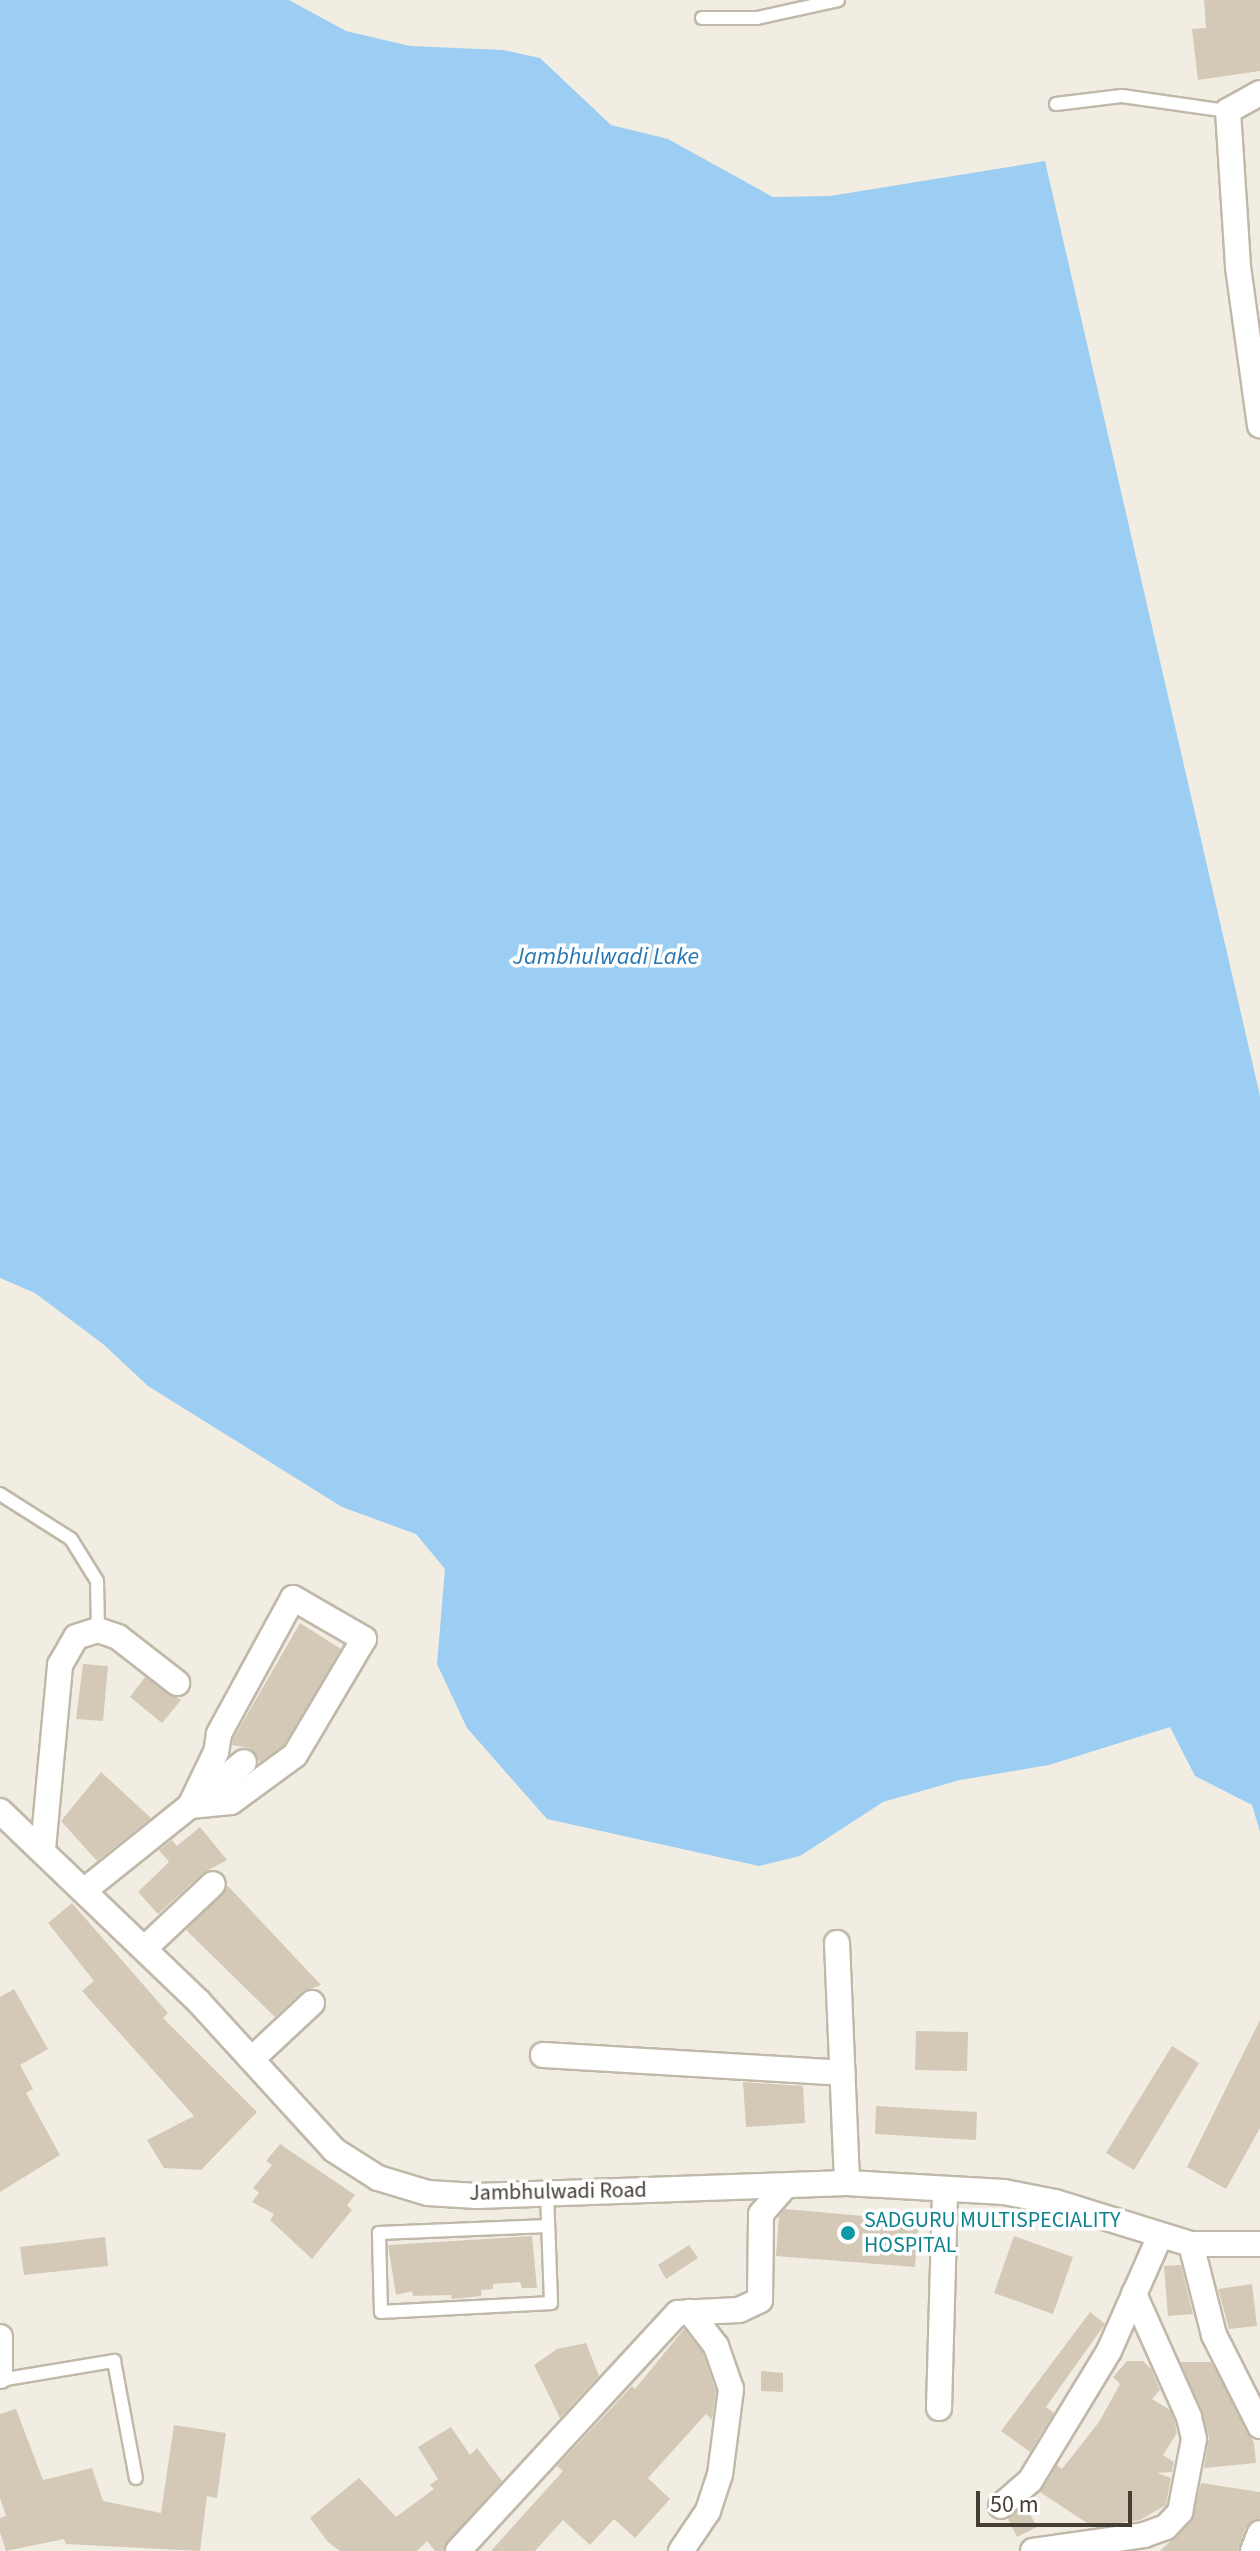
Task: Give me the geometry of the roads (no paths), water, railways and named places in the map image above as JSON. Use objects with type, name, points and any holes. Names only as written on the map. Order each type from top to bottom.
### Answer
[{"type":"street","points":[[1260,93],[1228,111],[1251,308],[1260,425]]},
{"type":"street","points":[[293,1598],[364,1639],[295,1755],[231,1802],[190,1806],[216,1752],[219,1734],[293,1598]]},
{"type":"street","points":[[43,1849],[60,1665],[76,1637],[98,1630],[118,1637],[177,1683]]},
{"type":"street","points":[[85,1890],[244,1762]]},
{"type":"street","name":"Jambhulwadi Road","points":[[0,1811],[145,1948],[334,2150],[378,2178],[428,2193],[547,2193],[847,2183],[1031,2195],[1191,2244],[1260,2244]]},
{"type":"street","points":[[145,1948],[213,1884]]},
{"type":"street","points":[[837,1943],[847,2183]]},
{"type":"street","points":[[252,2059],[312,2003]]},
{"type":"street","points":[[543,2055],[842,2073]]},
{"type":"street","points":[[458,2551],[678,2313],[739,2310],[760,2300],[761,2214],[785,2186]]},
{"type":"street","points":[[939,2408],[945,2189]]},
{"type":"street","points":[[1001,2506],[1030,2481],[1109,2351],[1160,2236]]},
{"type":"street","points":[[1191,2244],[1214,2335],[1260,2426]]},
{"type":"street","points":[[1033,2551],[1144,2535],[1166,2527],[1180,2512],[1194,2439],[1189,2417],[1134,2294]]},
{"type":"street","points":[[681,2551],[708,2511],[720,2475],[731,2389],[716,2346],[690,2312]]},
{"type":"street","points":[[0,2337],[0,2378]]},
{"type":"street","points":[[1253,2551],[1260,2533]]},
{"type":"lane","points":[[702,18],[757,18],[838,0]]},
{"type":"lane","points":[[1056,104],[1122,96],[1228,111]]},
{"type":"lane","points":[[0,1494],[71,1539],[97,1581],[98,1630]]},
{"type":"lane","points":[[547,2193],[551,2303],[381,2312],[379,2233],[548,2226]]},
{"type":"lane","points":[[0,2378],[114,2361],[136,2478]]},
{"type":"water","name":"Jambhulwadi Lake","points":[[0,0],[289,0],[346,31],[410,46],[503,50],[540,58],[611,125],[668,139],[773,197],[830,196],[1045,161],[1260,1096],[1260,1832],[1252,1805],[1195,1776],[1170,1727],[1049,1765],[960,1780],[883,1802],[800,1856],[759,1866],[547,1819],[467,1728],[437,1664],[445,1569],[416,1534],[342,1507],[148,1386],[103,1344],[35,1293],[0,1278]]},
{"type":"place","name":"SADGURU MULTISPECIALITY HOSPITAL","points":[[848,2233]]}]
